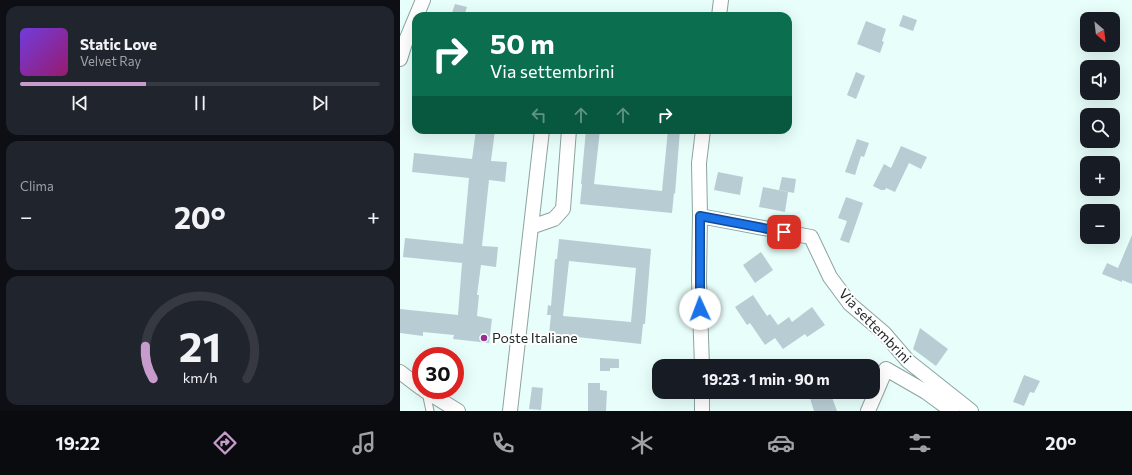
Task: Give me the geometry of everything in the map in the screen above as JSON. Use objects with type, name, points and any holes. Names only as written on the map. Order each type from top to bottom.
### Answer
[{"type":"street","points":[[418,12],[423,0]]},
{"type":"street","points":[[720,12],[721,0]]},
{"type":"street","points":[[400,59],[412,26]]},
{"type":"street","points":[[510,411],[542,134]]},
{"type":"street","points":[[531,227],[554,219],[563,209],[569,134]]},
{"type":"street","points":[[702,359],[699,280],[699,163],[703,134]]},
{"type":"street","name":"Via settembrini","points":[[700,216],[811,237],[830,276],[850,304],[884,333],[908,361],[971,411]]},
{"type":"street","points":[[868,411],[886,369],[926,392],[952,411]]},
{"type":"street","points":[[400,372],[412,381]]},
{"type":"street","points":[[439,399],[458,411]]},
{"type":"street","points":[[702,399],[702,411]]},
{"type":"lane","points":[[427,399],[430,411]]},
{"type":"building","points":[[455,4],[467,7],[465,12],[452,12]]},
{"type":"building","points":[[903,15],[917,20],[913,31],[899,26]]},
{"type":"building","points":[[866,21],[886,29],[882,41],[884,42],[880,53],[857,44]]},
{"type":"building","points":[[856,72],[865,76],[856,99],[847,95]]},
{"type":"building","points":[[475,134],[494,134],[491,161],[507,162],[505,182],[489,180],[482,246],[498,247],[496,267],[481,265],[477,295],[479,295],[477,316],[492,319],[489,343],[453,339],[454,335],[423,332],[423,336],[400,333],[400,309],[458,315],[462,263],[403,257],[405,238],[463,244],[469,178],[412,172],[414,153],[472,159]]},
{"type":"building","points":[[586,134],[600,134],[594,184],[662,191],[668,134],[680,134],[672,213],[580,204]]},
{"type":"building","points":[[857,139],[869,143],[864,157],[861,156],[855,175],[845,172]]},
{"type":"building","points":[[901,146],[927,157],[921,169],[909,163],[895,192],[886,188],[885,190],[881,190],[873,186],[884,164],[891,168]]},
{"type":"building","points":[[718,172],[743,177],[740,195],[714,190]]},
{"type":"building","points":[[782,177],[796,179],[794,193],[779,190]]},
{"type":"building","points":[[763,187],[788,192],[785,212],[759,207]]},
{"type":"building","points":[[846,197],[863,203],[849,243],[840,240],[847,221],[838,218]]},
{"type":"building","points":[[1132,235],[1132,284],[1122,280],[1122,282],[1102,274],[1107,263],[1118,268]]},
{"type":"building","points":[[559,239],[651,249],[645,324],[643,324],[641,344],[549,334],[551,315],[547,315],[548,305],[551,306],[555,259],[557,259]],"holes":[[[569,261],[636,268],[631,322],[563,316]]]},
{"type":"building","points":[[761,252],[773,270],[755,283],[743,265]]},
{"type":"building","points":[[753,295],[767,316],[770,314],[778,325],[789,317],[792,322],[812,307],[825,325],[807,337],[805,334],[783,349],[775,338],[765,345],[750,323],[747,325],[735,307]]},
{"type":"building","points":[[920,328],[948,349],[936,366],[913,349]]},
{"type":"building","points":[[600,358],[619,359],[619,368],[610,368],[610,371],[600,371]]},
{"type":"building","points":[[1024,375],[1040,381],[1034,393],[1030,392],[1024,406],[1013,402]]},
{"type":"building","points":[[588,383],[600,383],[600,390],[607,391],[606,411],[588,411]]},
{"type":"building","points":[[532,387],[543,388],[541,410],[529,409]]},
{"type":"building","points":[[810,399],[833,399],[837,411],[814,411]]},
{"type":"place","name":"Poste Italiane","points":[[484,338]]},
{"type":"route","points":[[700,309],[700,216],[784,232]]}]
